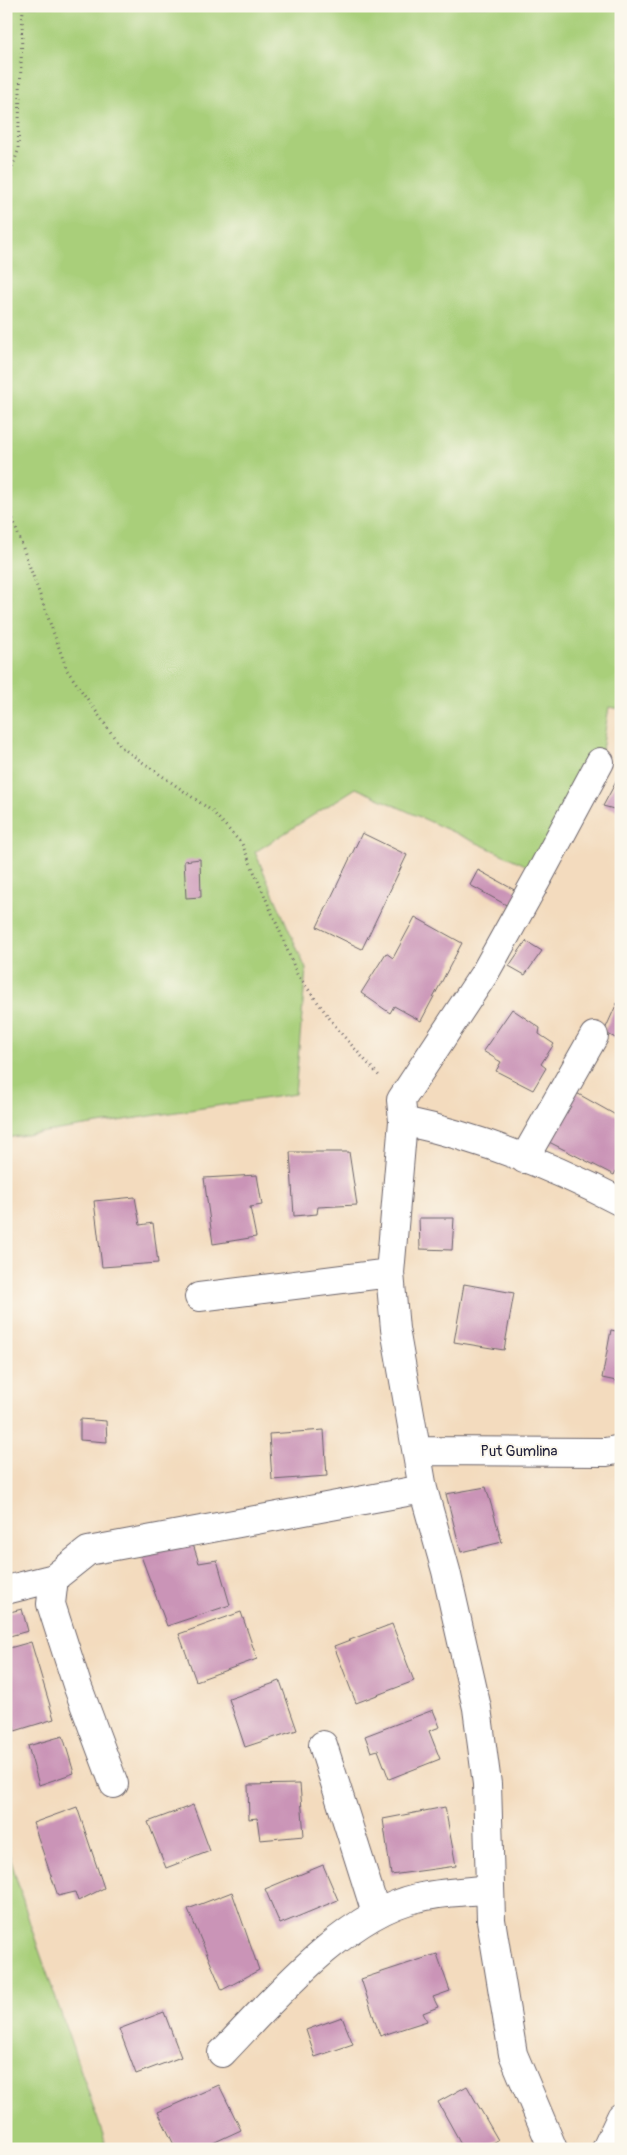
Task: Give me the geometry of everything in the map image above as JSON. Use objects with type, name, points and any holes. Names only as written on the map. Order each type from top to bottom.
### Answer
[{"type":"street","points":[[552,2149],[513,2054],[491,1920],[487,1784],[477,1708],[446,1571],[423,1489],[395,1329],[390,1273],[402,1111],[486,971],[600,762]]},
{"type":"street","points":[[524,1159],[594,1036]]},
{"type":"street","points":[[402,1111],[449,1131],[575,1178],[621,1202]]},
{"type":"street","points":[[199,1297],[390,1273]]},
{"type":"street","name":"Put Gumlina","points":[[416,1451],[606,1452],[621,1449]]},
{"type":"street","points":[[6,1590],[54,1578],[88,1551],[423,1489]]},
{"type":"street","points":[[54,1578],[51,1604],[77,1685],[114,1784]]},
{"type":"street","points":[[323,1745],[376,1913]]},
{"type":"street","points":[[222,2053],[301,1972],[354,1928],[376,1913],[417,1898],[490,1889]]},
{"type":"street","points":[[606,2149],[621,2117]]},
{"type":"path","points":[[6,186],[18,151],[23,6]]},
{"type":"path","points":[[6,502],[67,670],[121,748],[212,810],[242,844],[297,974],[402,1111]]},
{"type":"green space","points":[[6,6],[621,6],[621,709],[609,707],[600,762],[541,872],[356,788],[255,852],[306,969],[295,1094],[6,1138]]},
{"type":"green space","points":[[6,1844],[31,1927],[108,2149],[6,2149]]},
{"type":"building","points":[[617,780],[621,781],[621,811],[603,806]]},
{"type":"building","points":[[362,833],[407,855],[362,949],[317,927]]},
{"type":"building","points":[[200,859],[201,897],[186,898],[184,861]]},
{"type":"building","points":[[478,870],[520,893],[510,907],[470,885]]},
{"type":"building","points":[[415,917],[462,943],[421,1021],[394,1006],[390,1013],[361,993],[386,953],[393,958]]},
{"type":"building","points":[[526,941],[542,951],[525,975],[509,966]]},
{"type":"building","points":[[621,994],[621,1041],[604,1032]]},
{"type":"building","points":[[512,1009],[540,1028],[539,1034],[554,1044],[541,1064],[546,1068],[533,1090],[496,1071],[501,1062],[483,1051]]},
{"type":"building","points":[[573,1091],[621,1118],[621,1161],[614,1175],[549,1142]]},
{"type":"building","points":[[290,1152],[349,1152],[357,1205],[318,1207],[317,1214],[294,1216]]},
{"type":"building","points":[[257,1175],[262,1205],[250,1207],[256,1237],[213,1244],[204,1178]]},
{"type":"building","points":[[135,1197],[140,1225],[153,1223],[158,1263],[102,1267],[94,1201]]},
{"type":"building","points":[[419,1218],[454,1218],[452,1250],[420,1249]]},
{"type":"building","points":[[464,1284],[514,1293],[504,1350],[454,1342]]},
{"type":"building","points":[[611,1330],[621,1332],[621,1382],[602,1378]]},
{"type":"building","points":[[80,1419],[106,1421],[107,1442],[80,1440]]},
{"type":"building","points":[[324,1430],[327,1476],[272,1480],[269,1434]]},
{"type":"building","points":[[486,1487],[502,1542],[461,1552],[446,1494]]},
{"type":"building","points":[[191,1538],[199,1563],[217,1560],[230,1605],[167,1626],[141,1556]]},
{"type":"building","points":[[22,1609],[28,1631],[6,1637],[6,1613]]},
{"type":"building","points":[[241,1612],[257,1659],[196,1681],[179,1634]]},
{"type":"building","points":[[392,1624],[414,1681],[356,1703],[334,1646]]},
{"type":"building","points":[[31,1642],[54,1719],[15,1731],[6,1702],[6,1649]]},
{"type":"building","points":[[280,1681],[297,1730],[245,1747],[229,1699]]},
{"type":"building","points":[[433,1710],[440,1727],[429,1731],[440,1759],[389,1779],[378,1750],[371,1752],[365,1736]]},
{"type":"building","points":[[63,1736],[74,1773],[39,1785],[28,1746]]},
{"type":"building","points":[[300,1784],[304,1836],[260,1840],[257,1818],[249,1819],[248,1785]]},
{"type":"building","points":[[193,1805],[210,1851],[166,1868],[148,1822]]},
{"type":"building","points":[[77,1807],[104,1888],[78,1901],[75,1892],[58,1896],[33,1823]]},
{"type":"building","points":[[445,1807],[456,1866],[391,1875],[383,1819]]},
{"type":"building","points":[[323,1865],[338,1900],[280,1924],[265,1889]]},
{"type":"building","points":[[232,1892],[259,1970],[222,1990],[188,1909]]},
{"type":"building","points":[[437,1954],[450,1991],[433,1997],[438,2007],[423,2013],[427,2021],[380,2036],[361,1979]]},
{"type":"building","points":[[164,2012],[181,2057],[136,2074],[119,2029]]},
{"type":"building","points":[[342,2017],[353,2044],[315,2057],[306,2030]]},
{"type":"building","points":[[219,2085],[241,2130],[200,2149],[176,2149],[158,2112]]},
{"type":"building","points":[[467,2086],[498,2140],[482,2149],[464,2149],[438,2102]]}]
